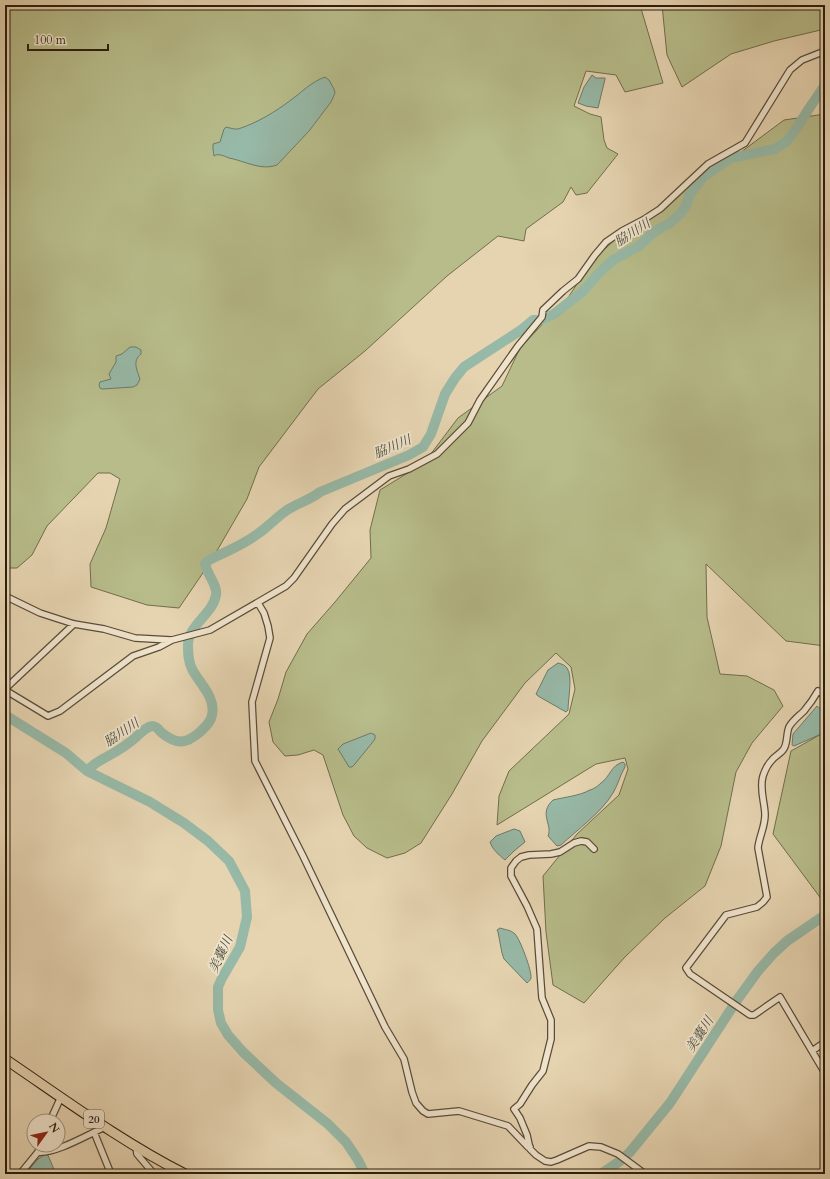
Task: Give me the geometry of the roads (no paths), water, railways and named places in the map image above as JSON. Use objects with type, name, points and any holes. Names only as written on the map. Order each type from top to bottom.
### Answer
[{"type":"main road","name":"20","points":[[5,1059],[136,1147],[185,1174]]},
{"type":"street","points":[[74,624],[5,690],[48,716],[60,711],[133,656],[159,647],[172,640],[210,630],[286,586],[294,578],[332,524],[345,509],[389,476],[416,465],[437,454],[468,423],[480,400],[518,346],[542,317],[543,310],[578,279],[595,254],[606,242],[660,209],[708,164],[745,143],[790,70],[802,60],[825,51]]},
{"type":"street","points":[[5,596],[40,613],[74,624],[104,629],[135,638],[172,640]]},
{"type":"street","points":[[258,603],[264,613],[270,638],[252,702],[255,761],[303,856],[385,1027],[404,1060],[416,1103],[428,1114],[459,1111],[508,1126],[528,1148],[530,1147]]},
{"type":"street","points":[[825,696],[818,691],[805,710],[789,726],[784,750],[771,760],[762,778],[766,815],[758,848],[767,897],[764,902],[757,907],[726,915],[686,968],[690,974],[750,1015],[754,1015],[780,996],[825,1073]]},
{"type":"street","points":[[594,849],[587,842],[581,840],[560,852],[521,857],[511,868],[511,876],[537,929],[542,998],[551,1020],[551,1039],[543,1071],[520,1104],[514,1109],[520,1118],[530,1147],[536,1155],[545,1160],[551,1162],[589,1146],[601,1147],[618,1154],[645,1174]]},
{"type":"street","points":[[812,1051],[825,1042]]},
{"type":"street","points":[[54,1113],[61,1097]]},
{"type":"street","points":[[66,1145],[105,1126]]},
{"type":"street","points":[[94,1132],[111,1174]]},
{"type":"street","points":[[136,1147],[137,1154],[154,1174]]},
{"type":"street","points":[[20,1174],[37,1153]]},
{"type":"street","points":[[286,1174],[303,1174]]},
{"type":"waterway","name":"脇川川","points":[[87,771],[95,764],[117,751],[152,726],[158,728],[172,740],[181,742],[195,736],[210,720],[213,708],[212,702],[195,674],[188,657],[189,638],[192,631],[210,608],[216,595],[214,584],[205,564],[209,560],[249,540],[295,505],[320,492],[409,455],[423,447],[431,434],[445,394],[464,367],[521,330],[533,320],[541,320],[554,314],[582,292],[613,260],[639,246],[653,233],[669,224],[681,213],[686,206],[689,196],[702,178],[731,158],[775,149],[787,141],[825,85]]},
{"type":"waterway","name":"美嚢川","points":[[5,715],[66,753],[87,771],[150,802],[184,823],[208,841],[229,861],[245,891],[247,917],[240,947],[218,987],[218,1010],[221,1023],[228,1035],[243,1052],[276,1083],[328,1124],[346,1142],[365,1174]]},
{"type":"waterway","name":"美嚢川","points":[[601,1174],[630,1152],[670,1103],[737,1000],[758,971],[787,941],[825,915]]}]
